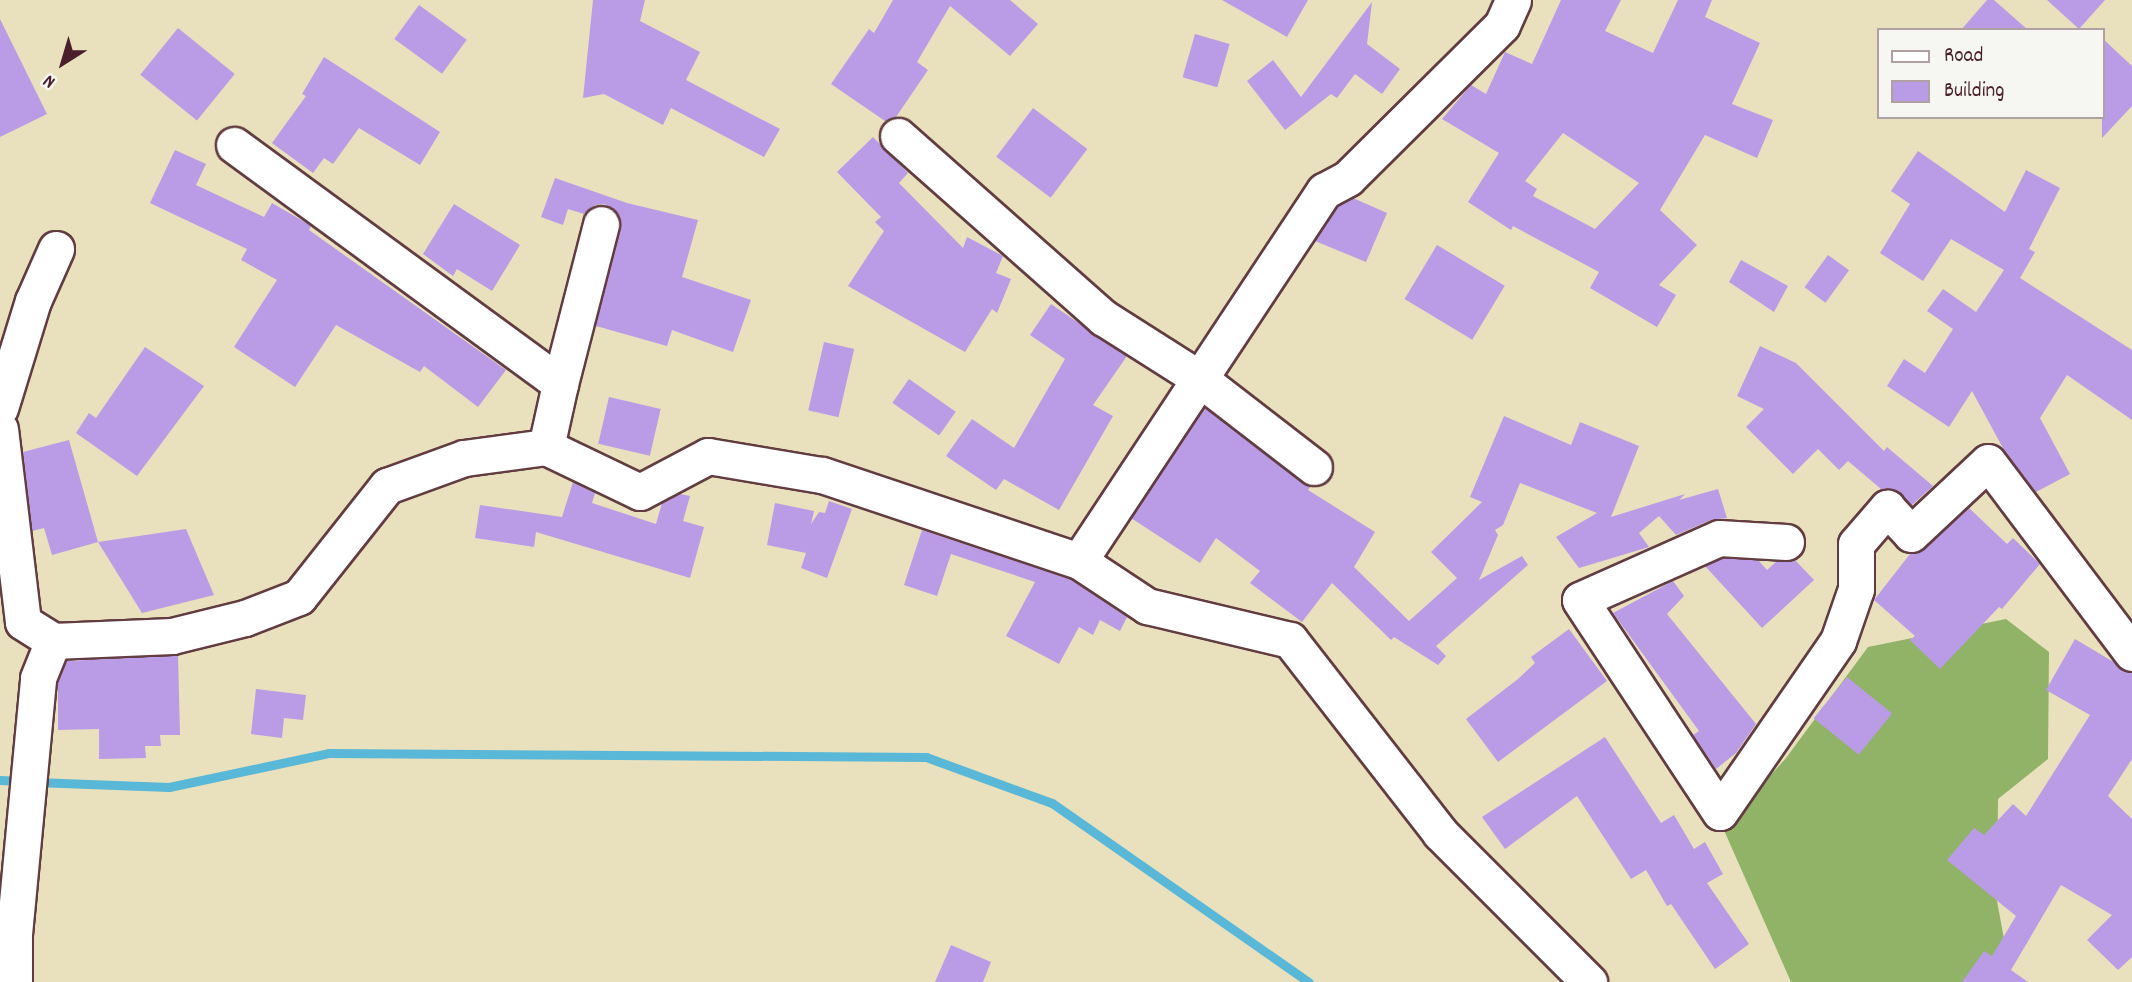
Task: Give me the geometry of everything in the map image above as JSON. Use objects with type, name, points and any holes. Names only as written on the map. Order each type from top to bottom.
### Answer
[{"type":"street","points":[[1079,561],[1325,191],[1348,178],[1503,24],[1513,0]]},
{"type":"street","points":[[898,136],[1104,318],[1200,380],[1314,467]]},
{"type":"street","points":[[234,145],[560,384]]},
{"type":"street","points":[[545,447],[601,225]]},
{"type":"street","points":[[0,408],[33,301],[56,249]]},
{"type":"street","points":[[0,429],[23,622],[53,641],[172,636],[245,618],[299,597],[387,486],[464,458],[545,447],[640,492],[708,456],[822,475],[1079,561],[1147,606],[1290,640],[1440,833],[1590,982]]},
{"type":"street","points":[[1786,542],[1719,538],[1580,600],[1720,812],[1838,641],[1856,589],[1856,544],[1887,508],[1911,534],[1988,462],[2132,653]]},
{"type":"street","points":[[14,982],[14,934],[38,678],[53,641]]},
{"type":"green space","points":[[2006,619],[2049,652],[2048,759],[1998,799],[1997,901],[2012,982],[1791,982],[1723,828],[1786,758],[1868,647]]},
{"type":"building","points":[[593,0],[645,0],[640,21],[700,52],[686,80],[780,129],[764,157],[671,108],[663,125],[604,94],[583,98]]},
{"type":"building","points":[[893,0],[1010,0],[1038,24],[1010,56],[950,6],[917,62],[928,70],[896,117],[885,121],[831,84],[869,29],[874,33]]},
{"type":"building","points":[[1222,0],[1308,0],[1287,37]]},
{"type":"building","points":[[1561,0],[1621,0],[1605,31],[1653,53],[1678,0],[1712,0],[1705,17],[1760,43],[1732,104],[1773,120],[1757,158],[1705,135],[1660,210],[1697,245],[1659,285],[1676,295],[1657,327],[1590,288],[1599,272],[1513,226],[1511,230],[1468,202],[1499,153],[1442,119],[1471,85],[1486,94],[1505,52],[1532,64]],"holes":[[[1563,133],[1639,183],[1595,229],[1533,196],[1537,189],[1525,181]]]},
{"type":"building","points":[[1987,0],[1994,0],[2026,28],[1963,28]]},
{"type":"building","points":[[2047,0],[2105,0],[2078,28]]},
{"type":"building","points":[[1372,2],[1367,44],[1400,69],[1382,94],[1355,74],[1337,98],[1331,94],[1285,130],[1247,81],[1273,60],[1301,97]]},
{"type":"building","points":[[419,5],[467,40],[442,74],[394,39]]},
{"type":"building","points":[[0,19],[47,114],[0,137]]},
{"type":"building","points":[[178,28],[235,74],[197,121],[140,75]]},
{"type":"building","points":[[1195,34],[1230,44],[1217,87],[1183,77]]},
{"type":"building","points":[[2104,40],[2132,66],[2132,106],[2102,138]]},
{"type":"building","points":[[324,57],[440,132],[420,165],[359,128],[333,164],[324,158],[313,173],[272,143],[306,96],[302,94]]},
{"type":"building","points":[[1033,108],[1087,149],[1051,198],[996,157]]},
{"type":"building","points":[[873,137],[908,173],[899,183],[963,248],[967,237],[1003,256],[996,273],[1011,279],[997,313],[992,309],[965,352],[848,286],[884,231],[875,222],[881,217],[837,172]]},
{"type":"building","points":[[175,150],[206,164],[196,185],[264,217],[272,203],[303,221],[311,226],[309,230],[506,370],[478,407],[424,366],[420,372],[336,325],[295,387],[234,347],[277,280],[241,260],[247,249],[150,203]]},
{"type":"building","points":[[1918,151],[2005,212],[2026,170],[2060,188],[2029,249],[2035,252],[2020,278],[2132,350],[2132,420],[2067,375],[2040,418],[2070,474],[2036,492],[2004,450],[1972,391],[1949,427],[1887,386],[1904,359],[1925,373],[1953,329],[1927,311],[1943,289],[1976,312],[2004,270],[1951,239],[1923,281],[1880,253],[1910,204],[1891,191]]},
{"type":"building","points":[[555,178],[627,203],[698,220],[682,277],[751,300],[733,352],[672,330],[667,346],[596,326],[620,219],[605,204],[595,205],[584,214],[568,209],[563,225],[541,217]]},
{"type":"building","points":[[1353,198],[1387,213],[1366,262],[1315,241],[1338,206]]},
{"type":"building","points":[[454,204],[520,245],[492,291],[457,269],[453,276],[423,254]]},
{"type":"building","points":[[1437,245],[1505,286],[1472,340],[1405,299]]},
{"type":"building","points":[[1828,255],[1849,270],[1826,303],[1804,287]]},
{"type":"building","points":[[1741,260],[1788,286],[1774,312],[1729,282]]},
{"type":"building","points":[[1051,304],[1127,356],[1093,405],[1113,416],[1059,510],[1004,479],[996,490],[946,456],[972,419],[1014,448],[1065,359],[1030,335]]},
{"type":"building","points":[[824,342],[854,349],[838,417],[808,410]]},
{"type":"building","points":[[1760,346],[1796,363],[1884,451],[1887,447],[1933,486],[1912,505],[1893,489],[1881,489],[1848,461],[1839,470],[1818,449],[1793,474],[1746,427],[1764,409],[1737,396]]},
{"type":"building","points":[[145,347],[204,386],[137,476],[76,433],[89,413],[96,418]]},
{"type":"building","points":[[909,379],[956,412],[939,435],[892,403]]},
{"type":"building","points":[[609,397],[661,409],[650,456],[598,444]]},
{"type":"building","points":[[1205,408],[1310,487],[1308,490],[1375,532],[1354,567],[1409,621],[1457,578],[1431,552],[1482,502],[1470,497],[1504,416],[1571,445],[1580,422],[1639,446],[1611,517],[1685,494],[1679,500],[1718,489],[1727,518],[1711,520],[1676,535],[1659,516],[1639,533],[1649,547],[1579,568],[1556,537],[1597,513],[1520,483],[1503,525],[1495,530],[1498,535],[1479,580],[1522,556],[1528,565],[1436,646],[1446,656],[1438,665],[1394,637],[1391,640],[1332,583],[1302,622],[1250,583],[1260,571],[1216,538],[1200,563],[1131,518]]},
{"type":"building","points":[[69,440],[98,542],[52,555],[44,528],[32,531],[23,452]]},
{"type":"building","points":[[573,482],[595,493],[592,503],[656,524],[662,503],[680,494],[690,496],[683,521],[704,527],[690,578],[536,532],[534,547],[475,538],[480,505],[562,517]]},
{"type":"building","points":[[829,501],[852,509],[827,578],[801,568],[806,553],[767,545],[775,503],[814,511],[811,524],[819,512],[825,513]]},
{"type":"building","points":[[1969,508],[2007,544],[2013,538],[2040,564],[2002,609],[1999,607],[1940,669],[1910,640],[1915,636],[1874,600],[1910,554],[1925,549]]},
{"type":"building","points":[[186,529],[214,595],[142,613],[98,542]]},
{"type":"building","points":[[922,530],[1070,579],[1127,617],[1120,631],[1100,620],[1093,635],[1079,627],[1059,664],[1006,636],[1035,582],[951,554],[937,596],[904,585]]},
{"type":"building","points":[[1723,558],[1758,560],[1767,570],[1776,562],[1795,560],[1814,580],[1762,628],[1705,566]]},
{"type":"building","points":[[1673,581],[1684,596],[1667,614],[1756,724],[1736,753],[1716,769],[1693,735],[1699,731],[1613,613]]},
{"type":"building","points":[[1569,629],[1607,681],[1498,762],[1466,719],[1518,679],[1535,663],[1531,657]]},
{"type":"building","points":[[2075,639],[2132,673],[2132,759],[2108,796],[2132,819],[2132,957],[2118,970],[2087,940],[2112,915],[2061,885],[2011,970],[2028,982],[1962,982],[1984,951],[1992,956],[2016,916],[1947,860],[1974,828],[1984,835],[2013,804],[2026,816],[2090,715],[2046,690]]},
{"type":"building","points":[[178,655],[180,735],[160,735],[161,746],[145,746],[146,758],[99,759],[99,729],[58,730],[58,683],[67,661]]},
{"type":"building","points":[[1847,677],[1892,714],[1859,755],[1814,718]]},
{"type":"building","points":[[256,689],[306,695],[303,720],[284,718],[282,738],[251,734]]},
{"type":"building","points":[[1605,737],[1661,823],[1674,815],[1694,849],[1705,842],[1723,874],[1707,883],[1749,944],[1715,969],[1671,904],[1667,906],[1646,870],[1631,879],[1577,796],[1505,849],[1482,817]]},
{"type":"building","points":[[951,945],[991,962],[983,982],[935,982]]},
{"type":"waterway","points":[[35,782],[169,787],[329,753],[926,757],[1052,803],[1309,982]]},
{"type":"waterway","points":[[0,780],[21,781]]}]
